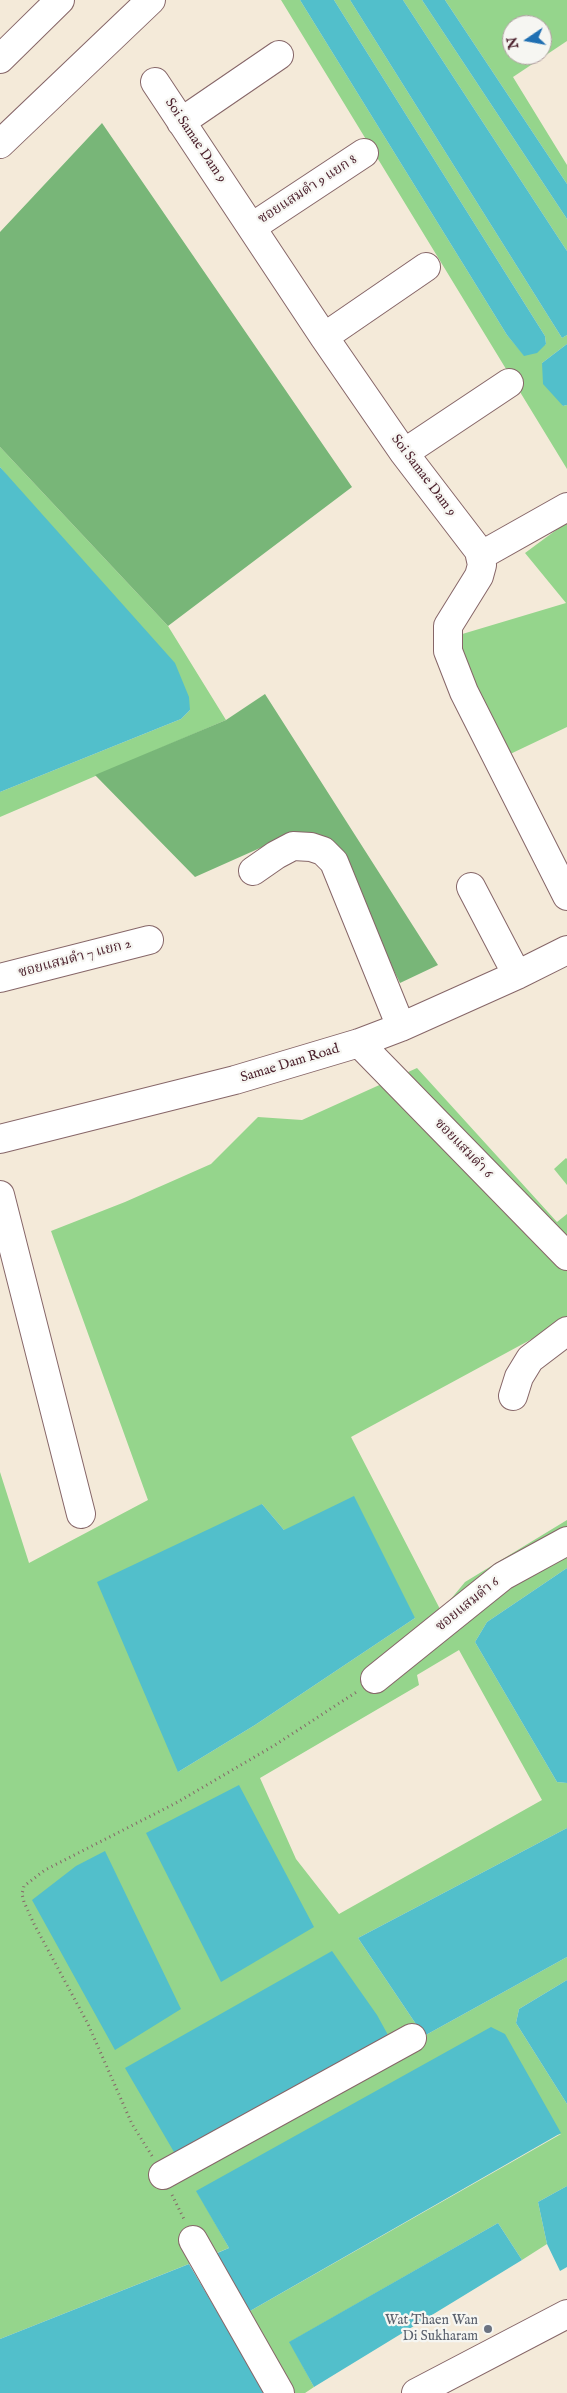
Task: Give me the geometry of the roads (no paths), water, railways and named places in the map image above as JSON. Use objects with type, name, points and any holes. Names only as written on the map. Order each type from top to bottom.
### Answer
[{"type":"street","points":[[0,59],[60,0]]},
{"type":"street","points":[[0,144],[151,0]]},
{"type":"street","points":[[181,122],[278,55]]},
{"type":"street","name":"Soi Samae Dam 9","points":[[155,82],[324,337],[404,453],[447,508],[480,556]]},
{"type":"street","name":"ซอยแสมดำ 9 แยก 8","points":[[252,227],[364,153]]},
{"type":"street","points":[[324,337],[426,267]]},
{"type":"street","points":[[404,453],[509,383]]},
{"type":"street","points":[[567,507],[480,556],[482,565],[479,576],[448,626],[448,651],[464,692],[567,896]]},
{"type":"street","points":[[253,871],[276,854],[293,846],[311,847],[323,851],[334,862],[401,1027]]},
{"type":"street","points":[[471,886],[517,976]]},
{"type":"street","name":"ซอยแสมดำ 7 แยก 2","points":[[0,978],[149,940]]},
{"type":"street","name":"Samae Dam Road","points":[[0,1139],[234,1080],[359,1043],[401,1027],[517,976],[567,950]]},
{"type":"street","name":"ซอยแสมดำ 6","points":[[359,1043],[567,1256]]},
{"type":"street","points":[[0,1195],[81,1514]]},
{"type":"street","points":[[513,1396],[519,1377],[530,1358],[567,1331]]},
{"type":"street","name":"ซอยแสมดำ 6","points":[[376,1679],[504,1576],[567,1541]]},
{"type":"street","points":[[163,2175],[412,2038]]},
{"type":"street","points":[[193,2240],[280,2393]]},
{"type":"street","points":[[416,2393],[567,2314]]},
{"type":"water","points":[[300,0],[334,0],[545,336],[546,344],[537,353],[524,356],[507,335]]},
{"type":"water","points":[[350,0],[403,0],[567,251],[567,335],[562,338]]},
{"type":"water","points":[[422,0],[445,0],[567,184],[567,219]]},
{"type":"water","points":[[567,344],[567,405],[563,406],[543,384],[542,363]]},
{"type":"water","points":[[0,467],[175,663],[189,697],[190,710],[181,719],[0,792]]},
{"type":"water","points":[[354,1496],[415,1618],[255,1725],[178,1772],[97,1582],[262,1504],[284,1530]]},
{"type":"water","points":[[567,1568],[567,1783],[557,1782],[475,1642],[487,1622]]},
{"type":"water","points":[[239,1785],[314,1927],[221,1982],[146,1833]]},
{"type":"water","points":[[567,1828],[567,1957],[424,2036],[358,1938]]},
{"type":"water","points":[[105,1851],[181,2009],[115,2050],[32,1900],[76,1866]]},
{"type":"water","points":[[332,1951],[377,2015],[399,2055],[188,2176],[125,2068]]},
{"type":"water","points":[[567,1980],[567,2104],[516,2023],[519,2009]]},
{"type":"water","points":[[491,2027],[505,2034],[561,2133],[250,2311],[215,2254],[229,2248],[196,2191]]},
{"type":"water","points":[[567,2186],[567,2267],[560,2271],[547,2244],[538,2202]]},
{"type":"water","points":[[498,2223],[522,2260],[314,2387],[289,2342]]},
{"type":"water","points":[[189,2264],[265,2393],[0,2393],[0,2339]]},
{"type":"place","name":"Wat Thaen Wan Di Sukharam","points":[[488,2329]]}]
